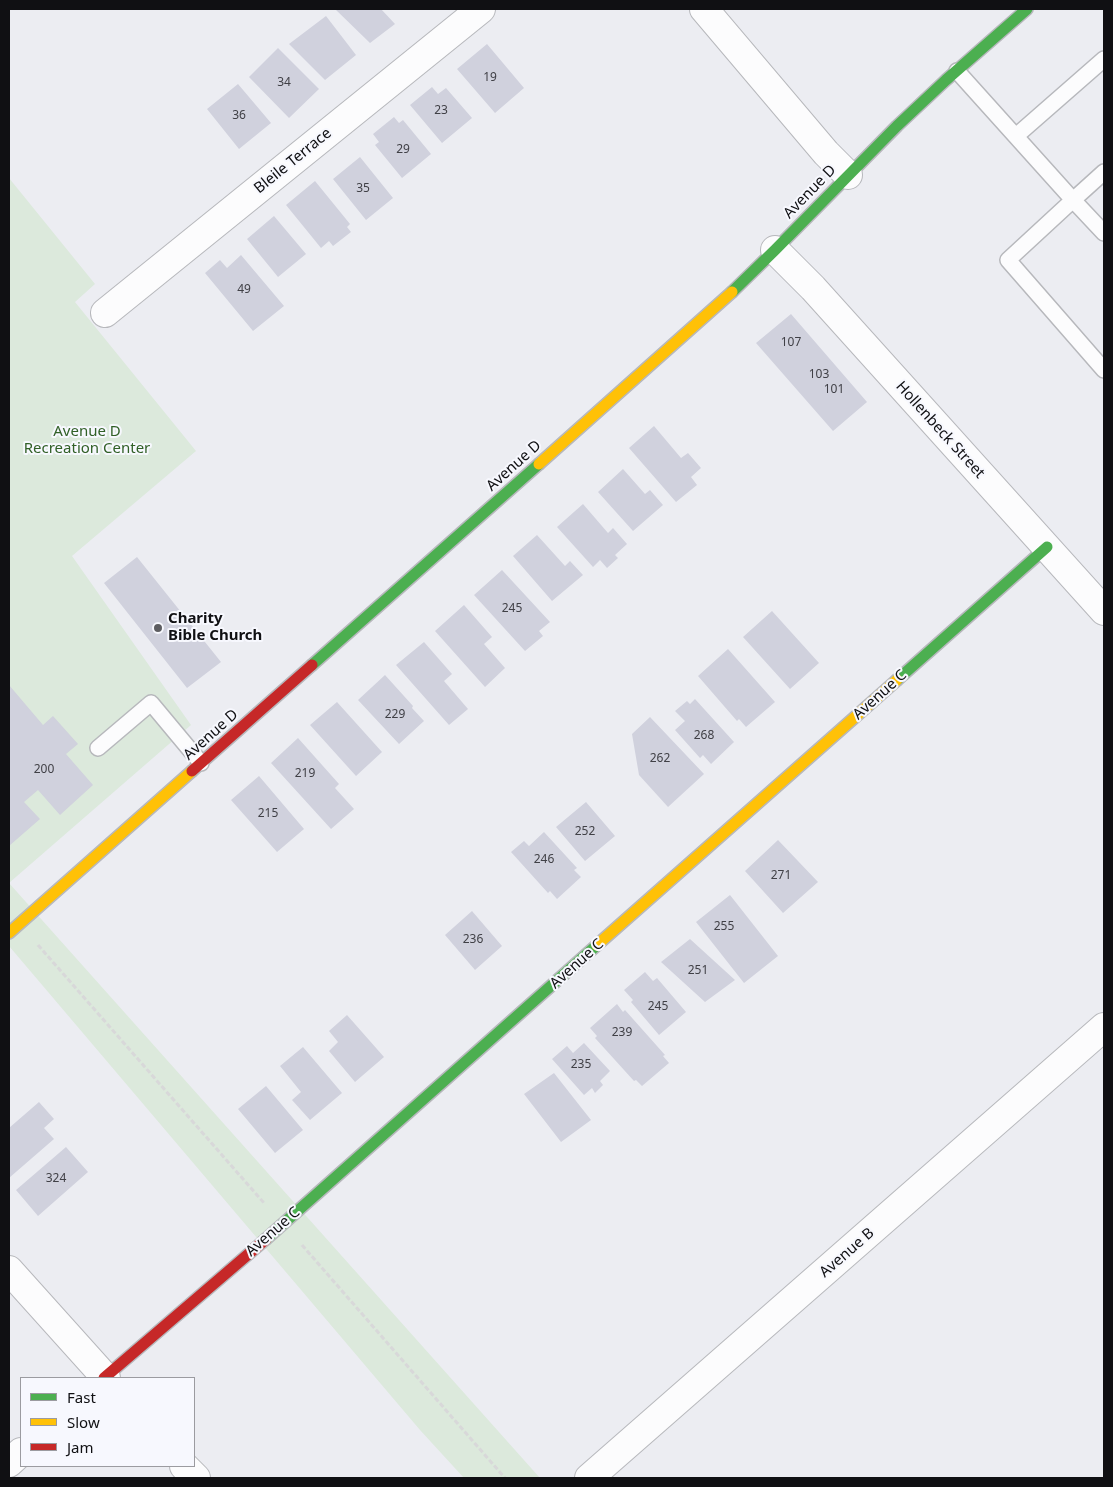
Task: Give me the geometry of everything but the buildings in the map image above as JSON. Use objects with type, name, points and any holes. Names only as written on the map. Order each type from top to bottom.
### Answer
[{"type":"street","name":"Bleile Terrace","points":[[105,313],[481,9]]},
{"type":"street","points":[[704,9],[821,147],[848,175]]},
{"type":"street","name":"Avenue D","points":[[9,933],[716,306],[775,250],[922,102],[1027,9]]},
{"type":"street","name":"Hollenbeck Street","points":[[775,250],[819,295],[1104,611]]},
{"type":"street","name":"Avenue C","points":[[106,1377],[283,1224],[1047,547]]},
{"type":"street","name":"Avenue B","points":[[589,1478],[1104,1027]]},
{"type":"street","points":[[9,1270],[104,1377]]},
{"type":"street","points":[[9,1463],[20,1453]]},
{"type":"street","points":[[185,1467],[196,1478]]},
{"type":"lane","points":[[1016,136],[1104,59]]},
{"type":"lane","points":[[957,71],[1104,233]]},
{"type":"lane","points":[[1104,172],[1008,260],[1104,370]]},
{"type":"lane","points":[[98,748],[152,703],[202,763]]},
{"type":"path","points":[[33,940],[268,1206]]},
{"type":"path","points":[[301,1244],[505,1478]]},
{"type":"green space","name":"Avenue D Recreation Center","points":[[9,178],[95,284],[75,302],[196,451],[72,556],[191,725],[9,883]]},
{"type":"green space","points":[[9,883],[540,1478],[464,1478],[420,1430],[9,946]]},
{"type":"traffic: fast","points":[[732,292],[897,126],[1027,9]]},
{"type":"traffic: fast","points":[[312,665],[539,464]]},
{"type":"traffic: fast","points":[[897,680],[1047,547]]},
{"type":"traffic: fast","points":[[266,1239],[597,945]]},
{"type":"traffic: slow","points":[[539,464],[732,292]]},
{"type":"traffic: slow","points":[[597,945],[897,680]]},
{"type":"traffic: slow","points":[[9,933],[192,771]]},
{"type":"traffic: jam","points":[[192,771],[312,665]]},
{"type":"traffic: jam","points":[[105,1377],[266,1239]]},
{"type":"place","name":"Charity Bible Church","points":[[158,628]]}]
